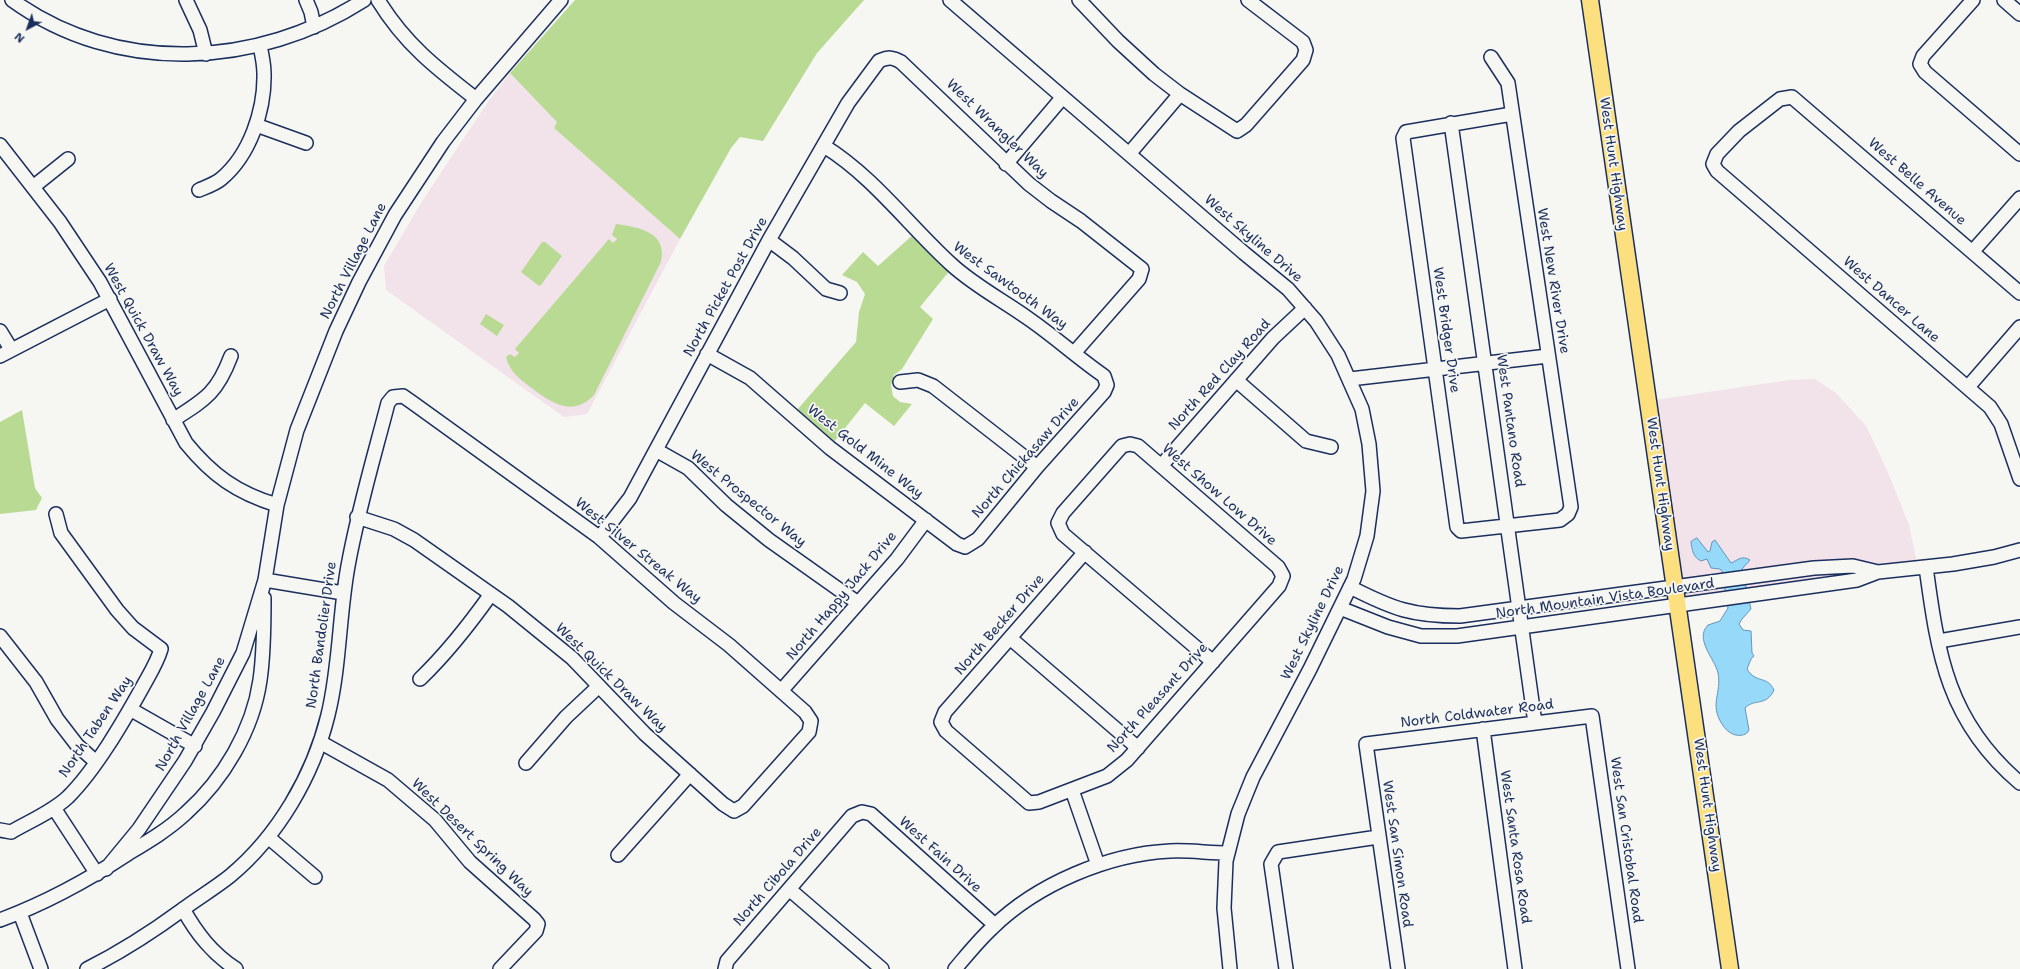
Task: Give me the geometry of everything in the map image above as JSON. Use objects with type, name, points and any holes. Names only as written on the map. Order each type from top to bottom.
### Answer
[{"type":"main road","name":"West Hunt Highway","points":[[1590,0],[1676,586],[1730,969]]},
{"type":"street","points":[[12,0],[43,19],[95,42],[154,53],[206,54],[260,46],[288,38],[314,27],[364,0]]},
{"type":"street","points":[[186,0],[200,30],[206,54]]},
{"type":"street","points":[[306,0],[311,12],[314,27]]},
{"type":"street","points":[[378,0],[390,20],[416,50],[429,63],[476,99]]},
{"type":"street","name":"North Village Lane","points":[[101,871],[139,829],[195,746],[243,653],[265,580],[277,505],[297,430],[336,331],[359,282],[395,215],[418,178],[476,99],[561,0]]},
{"type":"street","name":"West Skyline Drive","points":[[950,0],[1062,98],[1288,288],[1316,321],[1338,355],[1350,379],[1362,409],[1369,444],[1373,491],[1366,536],[1350,587],[1253,777],[1238,814],[1228,854],[1224,908],[1230,969]]},
{"type":"street","points":[[1079,0],[1118,41],[1154,74],[1180,94],[1237,131],[1246,125],[1303,60],[1306,50],[1303,42],[1248,0]]},
{"type":"street","points":[[1973,0],[1923,56],[1920,64],[1926,72],[2020,154]]},
{"type":"street","points":[[2004,0],[2020,14]]},
{"type":"street","points":[[199,190],[220,180],[234,166],[256,125],[262,98],[264,73],[260,46]]},
{"type":"street","name":"West Wrangler Way","points":[[887,58],[892,57],[901,62],[954,110],[1006,164],[1051,201],[1081,221],[1142,269],[1139,279],[1074,353]]},
{"type":"street","name":"West New River Drive","points":[[1491,57],[1508,83],[1571,507],[1568,514],[1560,520],[1509,527]]},
{"type":"street","name":"North Picket Post Drive","points":[[600,537],[630,498],[770,240],[853,97],[879,61],[887,58]]},
{"type":"street","points":[[1129,154],[1180,94]]},
{"type":"street","name":"West Belle Avenue","points":[[1713,164],[1717,154],[1739,131],[1780,100],[1792,97],[1973,251],[2020,293]]},
{"type":"street","points":[[1006,164],[1062,98]]},
{"type":"street","points":[[1451,123],[1512,114]]},
{"type":"street","name":"West Bridger Drive","points":[[1451,123],[1406,132],[1403,138],[1457,527],[1461,531],[1509,527]]},
{"type":"street","name":"West Pantano Road","points":[[1451,123],[1509,527],[1535,723]]},
{"type":"street","points":[[256,125],[306,143]]},
{"type":"street","name":"West Quick Draw Way","points":[[0,145],[34,187],[82,255],[110,299],[186,443],[218,476],[237,490],[277,505]]},
{"type":"street","name":"West Sawtooth Way","points":[[824,146],[878,189],[926,241],[954,267],[1030,320],[1104,376],[1107,385]]},
{"type":"street","points":[[34,187],[68,159]]},
{"type":"street","name":"West Dancer Lane","points":[[1713,164],[1717,171],[1990,407],[2001,424],[2020,479]]},
{"type":"street","points":[[1973,251],[2020,198]]},
{"type":"street","points":[[770,240],[826,289],[840,293]]},
{"type":"street","points":[[0,332],[6,353],[110,299]]},
{"type":"street","name":"North Red Clay Road","points":[[1161,466],[1277,334],[1305,308]]},
{"type":"street","points":[[1968,387],[2020,327]]},
{"type":"street","name":"West Gold Mine Way","points":[[707,354],[750,378],[830,448],[958,544],[965,547]]},
{"type":"street","points":[[173,420],[212,393],[222,378],[231,356]]},
{"type":"street","points":[[1350,379],[1548,356]]},
{"type":"street","points":[[900,382],[918,380],[933,386],[1037,467]]},
{"type":"street","points":[[1236,380],[1306,441],[1331,447]]},
{"type":"street","name":"North Chickasaw Drive","points":[[965,547],[973,544],[978,539],[1037,467],[1104,392],[1107,385]]},
{"type":"street","name":"North Bandolier Drive","points":[[89,968],[138,941],[230,876],[268,837],[293,801],[320,742],[333,692],[343,593],[357,517],[388,403],[393,396]]},
{"type":"street","name":"West Silver Streak Way","points":[[393,396],[403,396],[414,403],[600,537],[674,603],[729,645],[805,712],[811,721],[809,732],[743,806],[734,810]]},
{"type":"street","name":"West Show Low Drive","points":[[1086,552],[1063,534],[1058,523],[1062,513],[1122,446],[1130,444],[1138,446],[1278,567],[1283,576]]},
{"type":"street","name":"West Prospector Way","points":[[656,450],[688,468],[726,505],[769,540],[858,603]]},
{"type":"street","name":"North Taben Way","points":[[1,830],[11,832],[54,808],[68,796],[96,762],[130,708],[158,659],[161,649],[134,628],[117,610],[61,533],[56,514]]},
{"type":"street","name":"West Quick Draw Way","points":[[357,517],[394,529],[414,540],[491,594],[572,658],[645,734],[723,804],[734,810]]},
{"type":"street","name":"North Happy Jack Drive","points":[[781,691],[897,558],[926,520]]},
{"type":"street","name":"North Mountain Vista Boulevard","points":[[1340,608],[1388,627],[1421,636],[1457,636],[1856,580],[1878,572],[1994,557],[2020,550]]},
{"type":"street","points":[[1086,552],[1213,662]]},
{"type":"street","name":"North Becker Drive","points":[[1029,802],[946,731],[941,722],[945,712],[1086,552]]},
{"type":"street","name":"North Mountain Vista Boulevard","points":[[1350,587],[1384,604],[1407,612],[1435,616],[1460,616],[1767,574],[1854,566],[1878,572]]},
{"type":"street","points":[[1926,567],[1944,671],[1952,692],[1972,731],[1991,754],[2020,783]]},
{"type":"street","name":"North Pleasant Drive","points":[[1029,802],[1039,802],[1106,776],[1127,760],[1279,586],[1283,576]]},
{"type":"street","points":[[265,580],[343,593]]},
{"type":"street","name":"North Village Lane","points":[[0,920],[20,913],[72,889],[101,871],[166,829],[186,814],[213,785],[236,750],[254,704],[260,681],[264,627],[265,580]]},
{"type":"street","points":[[420,679],[440,659],[465,630],[491,594]]},
{"type":"street","points":[[1938,641],[2020,627]]},
{"type":"street","points":[[0,636],[36,682],[57,719],[77,745],[96,762]]},
{"type":"street","points":[[1010,638],[1138,748]]},
{"type":"street","points":[[526,763],[566,717],[599,686]]},
{"type":"street","points":[[130,708],[195,746]]},
{"type":"street","name":"North Coldwater Road","points":[[1366,744],[1592,716]]},
{"type":"street","name":"West San Cristobal Road","points":[[1592,716],[1628,969]]},
{"type":"street","name":"West Santa Rosa Road","points":[[1483,729],[1516,969]]},
{"type":"street","name":"West Desert Spring Way","points":[[320,742],[388,780],[435,820],[470,862],[538,924],[529,939],[500,969]]},
{"type":"street","name":"West San Simon Road","points":[[1366,744],[1378,837],[1398,969]]},
{"type":"street","points":[[618,855],[690,774]]},
{"type":"street","points":[[1072,790],[1098,865]]},
{"type":"street","points":[[54,808],[101,871]]},
{"type":"street","name":"North Cibola Drive","points":[[725,969],[727,961],[852,816],[862,812]]},
{"type":"street","name":"West Fain Drive","points":[[862,812],[871,814],[995,925]]},
{"type":"street","points":[[268,837],[315,877]]},
{"type":"street","points":[[1286,969],[1271,864],[1274,856],[1278,852],[1378,837]]},
{"type":"street","points":[[960,967],[995,925],[1016,907],[1056,883],[1098,865],[1121,858],[1171,851],[1228,854]]},
{"type":"street","points":[[790,889],[882,969]]},
{"type":"street","points":[[183,909],[196,932],[208,947],[236,969]]},
{"type":"street","points":[[20,913],[41,969]]},
{"type":"shaded area","points":[[510,73],[558,122],[554,128],[680,239],[587,414],[564,417],[386,290],[384,266],[421,203],[488,102]]},
{"type":"shaded area","points":[[1815,379],[1836,393],[1866,426],[1887,470],[1909,525],[1918,568],[1840,574],[1678,599],[1648,401],[1789,380]]},
{"type":"green space","points":[[575,0],[864,0],[817,53],[763,141],[740,137],[731,148],[680,239],[554,128],[557,122],[510,73]]},
{"type":"green space","points":[[616,224],[642,229],[656,238],[660,244],[662,252],[661,262],[594,395],[586,402],[578,405],[571,407],[563,406],[548,399],[520,379],[513,372],[506,357],[510,354],[515,357],[519,353],[515,349],[609,239],[613,243],[617,239],[612,235]]},
{"type":"green space","points":[[914,234],[951,269],[920,307],[933,319],[902,369],[894,375],[891,385],[893,396],[900,402],[912,404],[894,426],[865,403],[834,442],[797,410],[856,342],[859,312],[865,294],[857,282],[842,275],[863,252],[878,266]]},
{"type":"green space","points":[[542,242],[545,242],[562,256],[539,286],[521,272]]},
{"type":"green space","points":[[486,314],[504,325],[497,336],[480,324]]},
{"type":"green space","points":[[22,410],[35,488],[42,498],[36,510],[0,514],[0,422]]},
{"type":"water","points":[[1697,538],[1708,552],[1710,551],[1712,542],[1715,540],[1731,563],[1742,558],[1750,560],[1742,569],[1751,609],[1739,624],[1743,630],[1751,631],[1752,653],[1754,656],[1751,659],[1747,669],[1750,674],[1768,682],[1774,690],[1768,699],[1753,703],[1745,708],[1749,730],[1744,735],[1732,734],[1728,731],[1718,717],[1716,710],[1719,680],[1718,673],[1704,643],[1703,636],[1708,625],[1720,621],[1728,608],[1722,571],[1720,569],[1711,568],[1707,559],[1701,561],[1698,559],[1692,550],[1691,542]]}]
